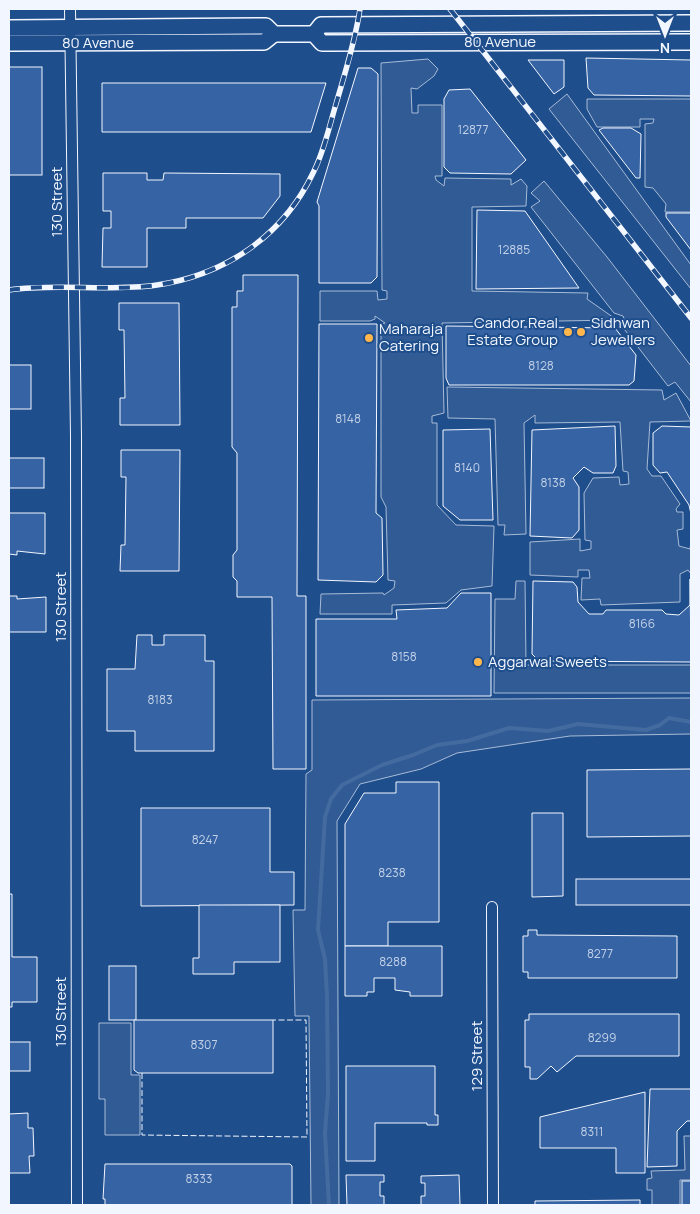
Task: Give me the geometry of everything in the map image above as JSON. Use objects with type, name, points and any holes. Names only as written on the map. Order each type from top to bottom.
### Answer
[{"type":"main road","name":"80 Avenue","points":[[314,34],[321,25],[691,23]]},
{"type":"main road","points":[[568,42],[576,33],[606,31],[609,24]]},
{"type":"main road","name":"80 Avenue","points":[[9,28],[266,26],[274,34]]},
{"type":"main road","name":"80 Avenue","points":[[9,43],[264,42],[274,34],[314,34],[322,43],[691,42]]},
{"type":"street","name":"130 Street","points":[[70,9],[72,43],[72,261],[75,287],[76,427],[77,1205]]},
{"type":"street","name":"129 Street","points":[[492,907],[493,1205]]},
{"type":"shaded area","points":[[428,59],[438,69],[434,76],[417,89],[411,88],[412,113],[418,113],[418,105],[442,105],[442,176],[435,176],[436,180],[444,186],[445,178],[511,179],[511,185],[521,179],[527,186],[526,206],[472,207],[472,291],[588,293],[587,299],[617,320],[442,323],[444,413],[432,416],[432,423],[437,423],[437,505],[456,525],[494,526],[492,586],[461,590],[446,603],[392,605],[392,614],[320,614],[321,594],[383,593],[384,595],[394,588],[395,581],[388,580],[386,507],[381,497],[381,324],[385,323],[375,316],[375,319],[370,321],[320,321],[320,291],[377,291],[378,300],[387,299],[387,291],[382,290],[381,63]]},
{"type":"shaded area","points":[[567,94],[691,265],[691,289],[549,109]]},
{"type":"shaded area","points":[[587,99],[691,99],[691,212],[665,212],[666,204],[653,188],[645,187],[645,124],[653,123],[654,119],[640,119],[640,127],[597,127],[587,109]]},
{"type":"shaded area","points":[[544,181],[607,257],[691,366],[691,402],[675,382],[668,386],[621,325],[625,322],[623,316],[614,313],[531,207],[540,201],[531,193]]},
{"type":"shaded area","points":[[447,387],[662,390],[664,400],[676,393],[691,421],[650,422],[647,469],[652,476],[661,476],[680,504],[676,509],[677,512],[683,512],[683,529],[677,530],[679,546],[690,549],[691,541],[691,574],[688,570],[680,574],[680,602],[601,605],[600,599],[581,600],[582,578],[590,578],[589,570],[578,570],[578,577],[530,575],[530,542],[580,539],[580,551],[591,549],[591,541],[585,540],[584,493],[593,478],[619,477],[620,485],[629,484],[628,472],[623,471],[620,422],[535,423],[535,415],[524,423],[526,534],[504,535],[505,525],[498,525],[495,419],[448,418]]},
{"type":"shaded area","points":[[516,581],[525,581],[526,665],[691,665],[691,693],[494,693],[495,599],[515,599]]},
{"type":"shaded area","points":[[691,698],[691,734],[570,736],[457,753],[421,769],[360,784],[337,821],[339,1205],[311,1205],[309,1016],[295,1016],[293,910],[305,910],[306,774],[312,770],[312,700]]},
{"type":"shaded area","points":[[99,1023],[131,1023],[131,1075],[140,1075],[140,1135],[105,1135],[105,1099],[99,1099]]},
{"type":"shaded area","points":[[684,1136],[691,1136],[691,1180],[680,1180],[680,1205],[652,1205],[652,1190],[647,1190],[647,1179],[652,1178],[651,1171],[685,1170]]},
{"type":"building","points":[[586,58],[691,60],[691,96],[594,95],[588,88]]},
{"type":"building","points":[[528,60],[564,60],[564,87],[554,94]]},
{"type":"building","points":[[9,67],[42,67],[42,175],[9,175]]},
{"type":"building","points":[[358,68],[371,68],[378,74],[377,277],[371,283],[319,283],[319,206],[317,202]]},
{"type":"building","points":[[102,83],[326,83],[311,132],[102,132]]},
{"type":"building","points":[[470,89],[526,160],[511,174],[450,173],[444,167],[444,99],[449,90]]},
{"type":"building","points":[[603,128],[631,128],[641,134],[640,178],[636,178],[599,130]]},
{"type":"building","points":[[103,173],[147,173],[147,180],[163,180],[164,173],[280,174],[280,196],[263,218],[186,218],[186,228],[147,228],[147,267],[102,267],[103,228],[111,228],[111,211],[103,211]]},
{"type":"building","points":[[477,210],[525,211],[579,288],[476,289]]},
{"type":"building","points":[[666,213],[691,213],[691,250],[666,217]]},
{"type":"building","points":[[243,275],[298,275],[297,596],[306,596],[306,769],[273,769],[272,597],[237,597],[237,581],[233,577],[233,555],[237,550],[237,453],[232,447],[232,307],[237,307],[237,291],[243,291]]},
{"type":"building","points":[[119,303],[179,303],[180,425],[120,425],[120,398],[125,398],[124,330],[119,330]]},
{"type":"building","points":[[319,324],[377,324],[376,513],[382,518],[383,575],[376,582],[318,580]]},
{"type":"building","points":[[446,326],[615,328],[636,355],[634,381],[629,385],[449,385],[446,378]]},
{"type":"building","points":[[9,365],[31,365],[31,409],[9,409]]},
{"type":"building","points":[[615,426],[616,466],[613,473],[593,473],[584,467],[573,478],[579,487],[579,530],[572,538],[530,536],[532,430]]},
{"type":"building","points":[[662,426],[691,427],[691,514],[689,505],[667,472],[660,473],[653,465],[653,433]]},
{"type":"building","points":[[490,429],[493,520],[460,520],[443,506],[443,430]]},
{"type":"building","points":[[121,450],[180,450],[179,571],[120,571],[121,545],[125,545],[126,477],[121,477]]},
{"type":"building","points":[[9,458],[44,458],[44,488],[9,488]]},
{"type":"building","points":[[9,513],[45,513],[45,554],[17,551],[17,555],[9,554]]},
{"type":"building","points":[[690,579],[691,662],[539,661],[532,654],[533,581],[573,582],[577,587],[578,602],[589,614],[603,614],[606,610],[662,610],[666,614],[679,615],[690,605]]},
{"type":"building","points":[[461,593],[491,593],[491,696],[316,696],[316,619],[397,619],[396,610],[447,608]]},
{"type":"building","points":[[9,596],[17,596],[17,599],[46,597],[46,632],[9,632]]},
{"type":"building","points":[[137,635],[152,635],[152,645],[164,645],[164,635],[205,635],[205,661],[214,661],[214,751],[135,751],[135,731],[107,731],[107,669],[135,669]]},
{"type":"building","points":[[691,769],[691,836],[587,837],[587,770]]},
{"type":"building","points":[[396,782],[439,782],[439,922],[388,922],[388,946],[345,946],[345,824],[364,793],[396,793]]},
{"type":"building","points":[[141,808],[270,808],[270,872],[294,872],[294,905],[141,906]]},
{"type":"building","points":[[532,813],[563,813],[563,896],[532,897]]},
{"type":"building","points":[[576,879],[691,879],[691,905],[576,905]]},
{"type":"building","points":[[9,894],[12,894],[12,957],[37,957],[37,1002],[12,1002],[12,1007],[9,1007]]},
{"type":"building","points":[[199,905],[280,905],[280,962],[234,962],[234,974],[193,974],[193,958],[199,958]]},
{"type":"building","points":[[528,930],[537,930],[537,935],[677,936],[677,978],[528,978],[528,972],[523,972],[523,936],[528,936]]},
{"type":"building","points":[[345,946],[442,946],[442,996],[410,996],[410,992],[395,990],[395,978],[374,978],[374,992],[367,992],[367,996],[345,996]]},
{"type":"building","points":[[109,966],[136,966],[136,1020],[109,1020]]},
{"type":"building","points":[[529,1014],[679,1014],[679,1056],[576,1056],[557,1072],[551,1066],[537,1079],[530,1079],[530,1067],[525,1067],[525,1020],[529,1020]]},
{"type":"building","points":[[134,1020],[273,1020],[273,1073],[138,1073],[134,1070]]},
{"type":"building","points":[[9,1042],[30,1042],[30,1071],[9,1071]]},
{"type":"building","points":[[346,1066],[435,1066],[435,1115],[438,1115],[438,1125],[427,1125],[427,1123],[375,1123],[375,1161],[346,1161]]},
{"type":"building","points":[[650,1089],[691,1089],[691,1121],[687,1121],[677,1131],[677,1166],[647,1167]]},
{"type":"building","points":[[645,1092],[645,1173],[616,1173],[616,1148],[540,1148],[540,1117]]},
{"type":"building","points":[[28,1113],[28,1128],[33,1128],[34,1156],[29,1156],[30,1173],[9,1173],[9,1114]]},
{"type":"building","points":[[105,1164],[290,1164],[292,1166],[292,1205],[105,1205],[105,1199],[103,1199]]},
{"type":"building","points":[[346,1175],[384,1175],[384,1182],[380,1182],[380,1196],[384,1196],[384,1205],[347,1205]]},
{"type":"building","points":[[459,1175],[460,1205],[421,1205],[421,1196],[425,1196],[425,1183],[421,1183],[421,1176]]},
{"type":"building","points":[[682,1181],[691,1181],[691,1205],[682,1205]]},
{"type":"building","points":[[640,1200],[640,1205],[535,1205],[535,1201]]},
{"type":"waterway","points":[[329,1205],[325,1133],[328,1093],[327,996],[325,959],[318,930],[325,817],[331,799],[342,785],[382,765],[437,745],[467,741],[509,728],[548,731],[578,724],[646,730],[660,725],[669,718],[691,722]]},
{"type":"railway","points":[[9,290],[46,287],[120,288],[157,285],[182,280],[206,272],[228,262],[249,249],[286,216],[317,165],[350,57],[360,9]]},
{"type":"railway","points":[[450,9],[691,318]]},
{"type":"fence","points":[[142,1073],[142,1135],[307,1137],[306,1020],[273,1020]]},
{"type":"place","name":"Candor Real Estate Group","points":[[568,332]]},
{"type":"place","name":"Sidhwan Jewellers","points":[[581,332]]},
{"type":"place","name":"Maharaja Catering","points":[[369,338]]},
{"type":"place","name":"Aggarwal Sweets","points":[[478,662]]}]
